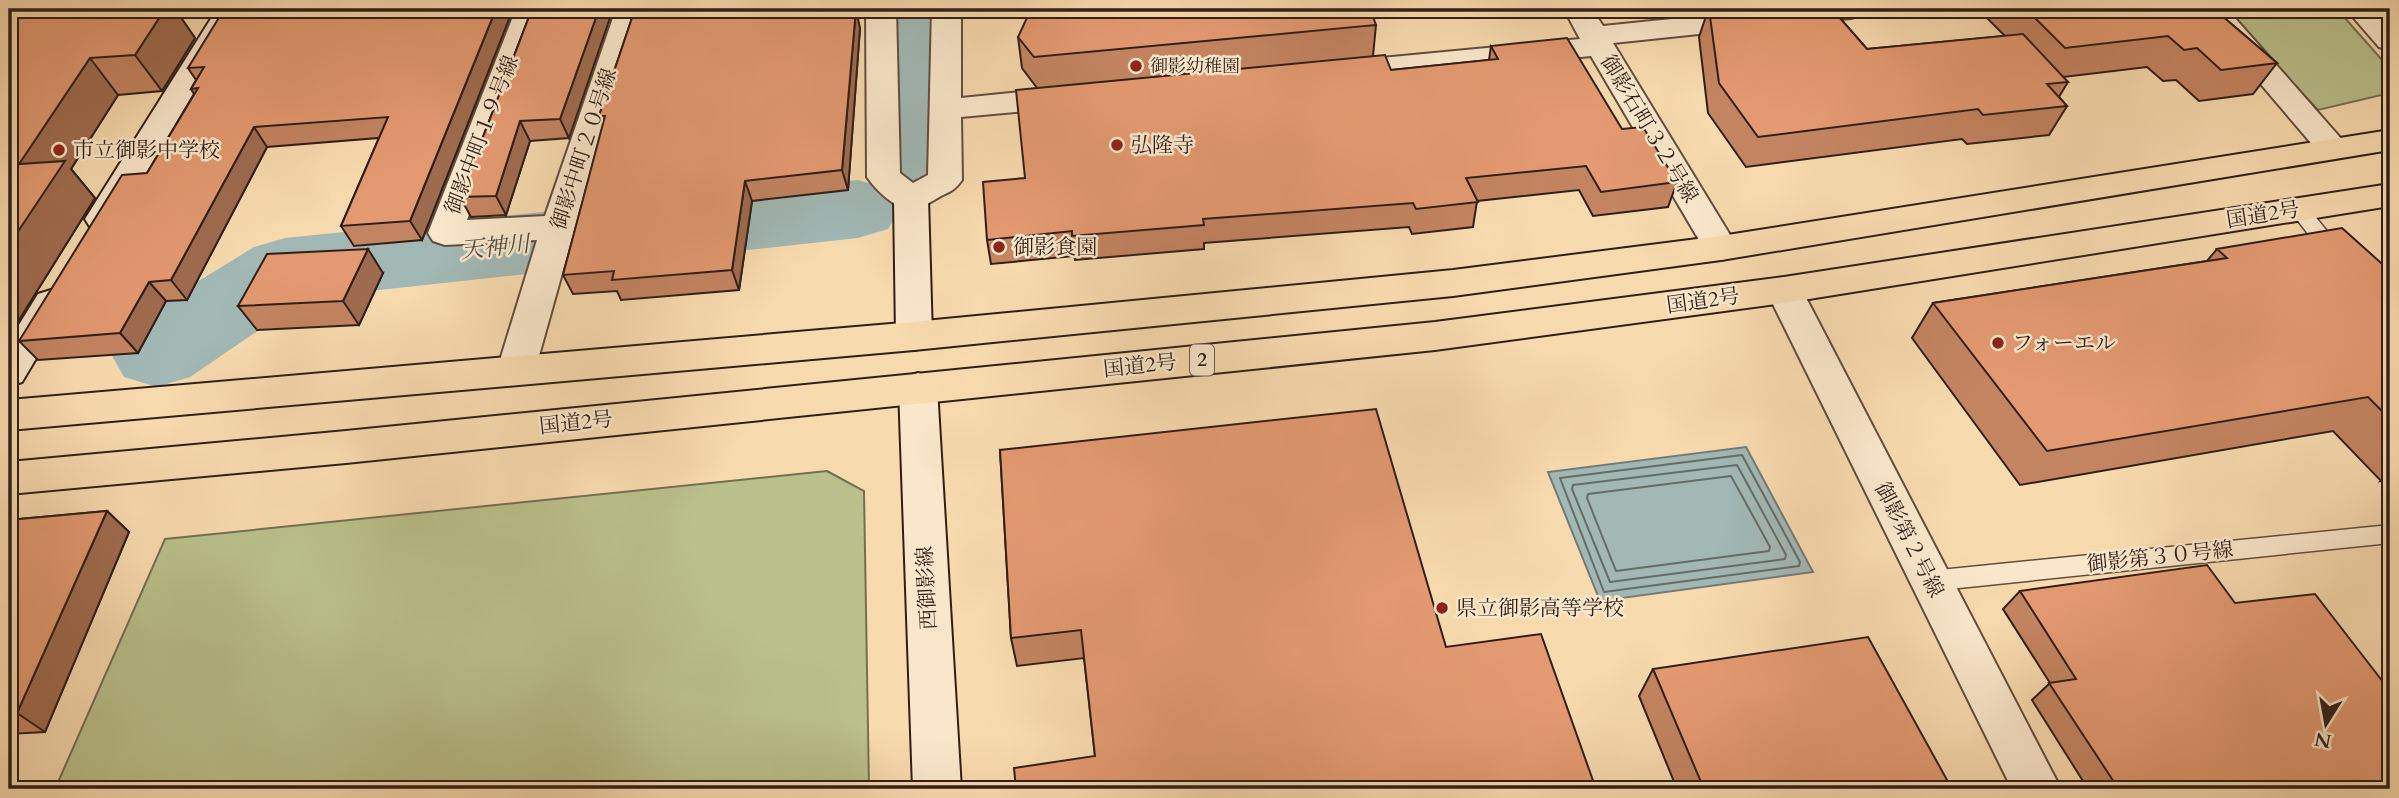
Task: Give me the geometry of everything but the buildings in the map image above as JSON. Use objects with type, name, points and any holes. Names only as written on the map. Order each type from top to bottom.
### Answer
[{"type":"highway","points":[[9,415],[914,336],[1427,286],[1721,248],[2390,140]]},
{"type":"highway","name":"国道2号","points":[[9,478],[346,447],[1435,336],[1784,290],[2390,195]]},
{"type":"street","points":[[88,243],[231,9]]},
{"type":"street","name":"御影中町１９号線","points":[[530,9],[445,233],[555,236]]},
{"type":"street","name":"御影中町２０号線","points":[[516,370],[555,236],[631,9]]},
{"type":"street","points":[[881,9],[884,177],[911,198]]},
{"type":"street","points":[[911,198],[945,180],[946,9]]},
{"type":"street","points":[[1307,74],[1590,30],[1851,9]]},
{"type":"street","points":[[2211,9],[2333,149]]},
{"type":"street","points":[[2360,9],[2390,41]]},
{"type":"street","name":"御影石町３２号線","points":[[1590,30],[1721,248]]},
{"type":"street","points":[[946,109],[1099,94]]},
{"type":"street","points":[[911,198],[914,336]]},
{"type":"street","points":[[9,372],[66,278]]},
{"type":"street","name":"御影第２号線","points":[[1784,290],[2037,789]]},
{"type":"street","name":"西御影線","points":[[918,387],[937,789]]},
{"type":"lane","points":[[2299,209],[2349,272]]},
{"type":"lane","name":"御影第３０号線","points":[[1930,581],[2390,534]]},
{"type":"green space","points":[[2224,9],[2337,9],[2390,69],[2390,93],[2318,110]]},
{"type":"green space","points":[[827,471],[864,491],[869,789],[55,789],[165,539]]},
{"type":"water","points":[[1746,447],[1813,572],[1600,601],[1548,472]]},
{"type":"waterway","name":"天神川","points":[[918,169],[921,9]]},
{"type":"waterway","name":"天神川","points":[[157,352],[285,269],[858,209]]},
{"type":"place","name":"御影幼稚園","points":[[1136,66]]},
{"type":"place","name":"弘隆寺","points":[[1117,145]]},
{"type":"place","name":"市立御影中学校","points":[[59,150]]},
{"type":"place","name":"御影食園","points":[[999,247]]},
{"type":"place","name":"フォーエル","points":[[1998,343]]},
{"type":"place","name":"県立御影高等学校","points":[[1442,608]]}]
